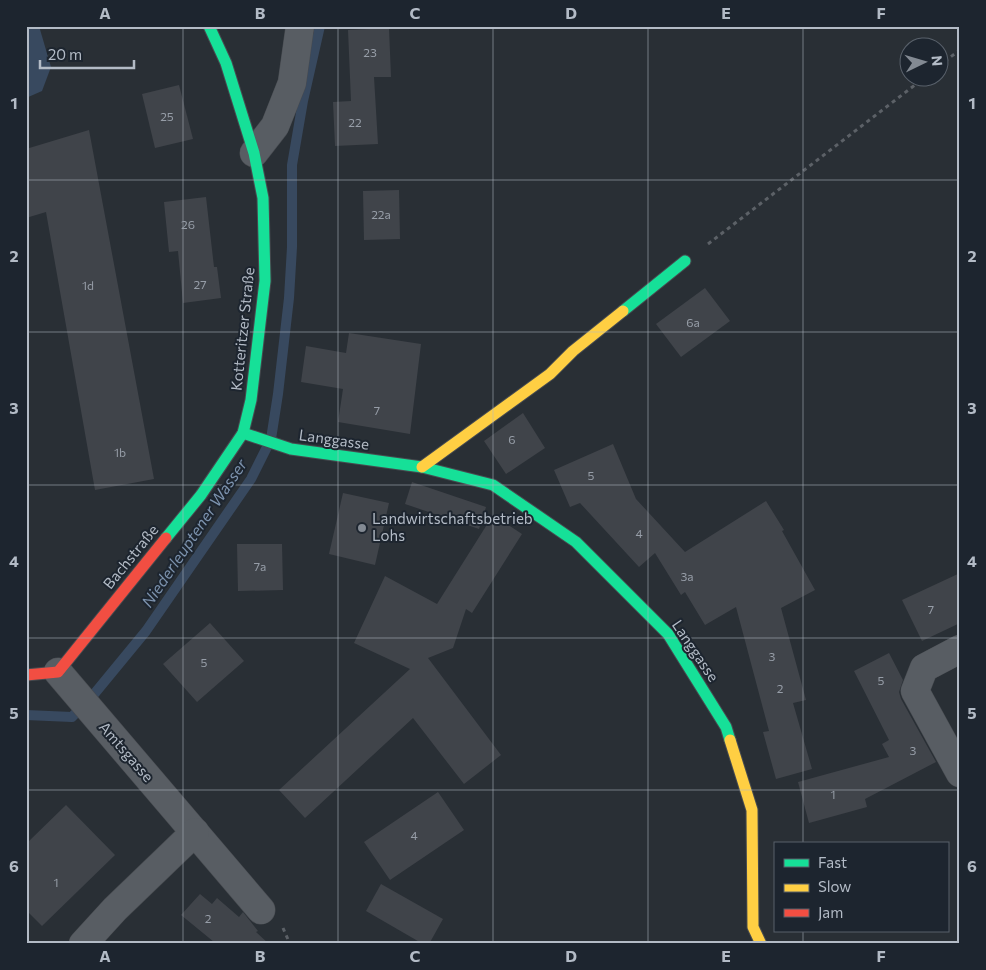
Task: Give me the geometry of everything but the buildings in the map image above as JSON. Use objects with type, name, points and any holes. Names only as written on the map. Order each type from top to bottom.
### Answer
[{"type":"street","name":"Kotteritzer Straße","points":[[209,26],[226,63],[254,153],[263,198],[265,281],[250,400],[243,433]]},
{"type":"street","points":[[254,153],[275,126],[292,83],[300,26]]},
{"type":"street","points":[[422,467],[550,374],[573,351],[686,261]]},
{"type":"street","name":"Langgasse","points":[[243,433],[291,449],[422,467],[493,485],[576,542],[668,634],[726,727],[752,810],[753,927],[760,944]]},
{"type":"street","name":"Bachstraße","points":[[58,672],[201,495],[243,433]]},
{"type":"street","points":[[960,649],[924,668],[915,691],[960,773]]},
{"type":"street","points":[[26,675],[58,672]]},
{"type":"street","name":"Amtsgasse","points":[[58,672],[261,910]]},
{"type":"street","points":[[83,944],[115,909],[195,832]]},
{"type":"path","points":[[948,59],[960,50]]},
{"type":"path","points":[[686,261],[911,88]]},
{"type":"water","points":[[26,26],[39,26],[51,67],[42,91],[26,98]]},
{"type":"waterway","name":"Niederleuptener Wasser","points":[[26,715],[72,717],[95,693],[146,631],[251,479],[271,439],[289,298],[292,247],[292,165],[303,101],[320,26]]},
{"type":"traffic: fast","points":[[166,538],[201,495],[243,433],[251,400],[265,281],[263,198],[254,153],[226,63],[209,26]]},
{"type":"traffic: fast","points":[[623,311],[685,261]]},
{"type":"traffic: fast","points":[[243,433],[291,449],[422,467],[493,485],[576,542],[668,634],[726,727],[730,740]]},
{"type":"traffic: slow","points":[[422,467],[550,374],[573,351],[623,311]]},
{"type":"traffic: slow","points":[[730,740],[752,810],[753,927],[761,944]]},
{"type":"traffic: jam","points":[[26,675],[58,672],[166,538]]},
{"type":"place","name":"Landwirtschaftsbetrieb Lohs","points":[[362,528]]}]
